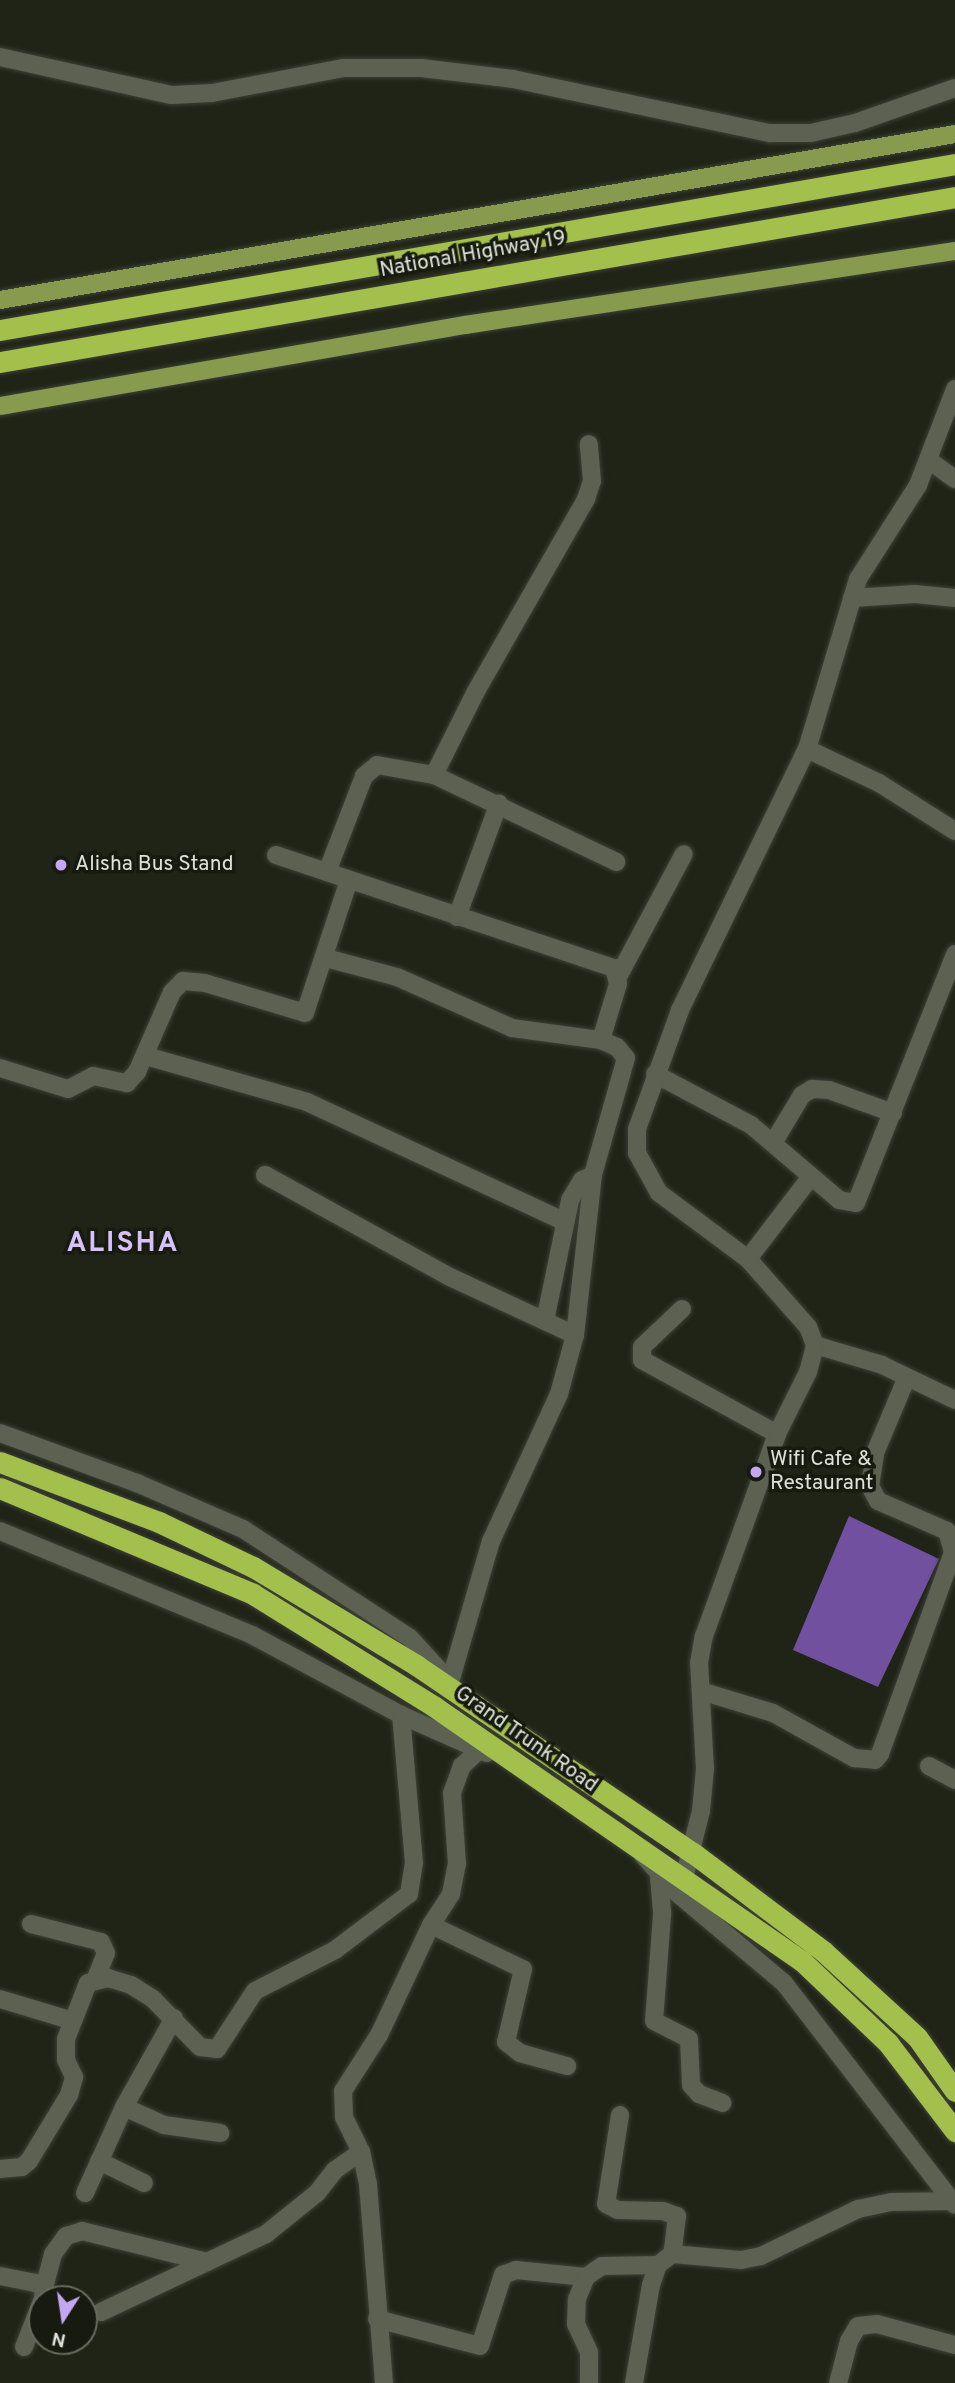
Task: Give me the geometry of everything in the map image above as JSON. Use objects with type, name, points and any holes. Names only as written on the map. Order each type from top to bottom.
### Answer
[{"type":"highway","points":[[0,330],[954,164]]},
{"type":"highway","name":"National Highway 19","points":[[0,362],[953,197]]},
{"type":"highway","name":"Grand Trunk Road","points":[[0,1462],[159,1522],[253,1567],[349,1622],[693,1853],[823,1951],[887,2006],[917,2037],[955,2091]]},
{"type":"highway","name":"Grand Trunk Road","points":[[0,1489],[253,1594],[335,1642],[802,1961],[851,2005],[920,2081],[955,2131]]},
{"type":"main road","points":[[0,300],[955,134]]},
{"type":"main road","points":[[0,406],[465,326],[955,251]]},
{"type":"street","points":[[0,57],[172,95],[212,93],[343,68],[421,68],[513,79],[770,133],[811,133],[855,123],[955,88]]},
{"type":"street","points":[[684,1878],[693,1853],[705,1769],[699,1663],[704,1636],[777,1434],[808,1373],[815,1345],[808,1327],[748,1259],[659,1193],[646,1174],[637,1153],[637,1129],[680,1010],[807,749],[852,598],[872,553],[906,508],[930,461],[955,389]]},
{"type":"street","points":[[434,775],[475,693],[586,499],[592,481],[589,444]]},
{"type":"street","points":[[930,461],[955,479]]},
{"type":"street","points":[[852,598],[915,594],[955,598]]},
{"type":"street","points":[[807,749],[879,783],[955,831]]},
{"type":"street","points":[[327,872],[369,768],[389,765],[434,775],[499,803],[616,862]]},
{"type":"street","points":[[457,917],[499,803]]},
{"type":"street","points":[[601,1040],[619,975],[684,854]]},
{"type":"street","points":[[276,855],[601,963],[619,975]]},
{"type":"street","points":[[0,1068],[74,1089],[93,1076],[127,1083],[146,1056],[172,992],[183,981],[205,983],[300,1014],[310,1008],[349,880]]},
{"type":"street","points":[[655,1074],[751,1125],[839,1200],[856,1203],[955,954]]},
{"type":"street","points":[[326,958],[397,977],[512,1028],[601,1040],[617,1047],[626,1058],[593,1175],[575,1335],[559,1394],[491,1541],[450,1682]]},
{"type":"street","points":[[146,1056],[307,1102],[566,1222]]},
{"type":"street","points":[[773,1143],[802,1094],[813,1089],[829,1090],[893,1113]]},
{"type":"street","points":[[265,1175],[450,1277],[575,1335]]},
{"type":"street","points":[[545,1321],[576,1188],[593,1175]]},
{"type":"street","points":[[748,1259],[810,1178]]},
{"type":"street","points":[[682,1309],[642,1347],[642,1360],[777,1434]]},
{"type":"street","points":[[815,1345],[907,1377],[955,1400]]},
{"type":"street","points":[[701,1691],[773,1713],[854,1758],[875,1760],[880,1754],[953,1552],[947,1531],[878,1501],[870,1486],[876,1453],[907,1377]]},
{"type":"street","points":[[0,1433],[136,1483],[243,1528],[410,1638],[467,1700]]},
{"type":"street","points":[[0,1531],[252,1635],[401,1715],[528,1772]]},
{"type":"street","points":[[96,1978],[131,1985],[174,2018],[200,2047],[217,2049],[255,1991],[335,1950],[409,1894],[414,1863],[401,1715]]},
{"type":"street","points":[[383,2383],[361,2152],[344,2117],[343,2091],[398,2000],[430,1925],[456,1880],[455,1778],[479,1750]]},
{"type":"street","points":[[929,1766],[955,1780]]},
{"type":"street","points":[[634,1844],[659,1877],[784,1983],[954,2203]]},
{"type":"street","points":[[659,1877],[662,1926],[654,2021],[689,2039],[691,2085],[722,2103]]},
{"type":"street","points":[[0,2169],[22,2167],[29,2161],[69,2095],[74,2077],[64,2050],[82,1994],[96,1978],[106,1953],[102,1942],[31,1924]]},
{"type":"street","points":[[430,1925],[523,1969],[506,2042],[520,2053],[568,2066]]},
{"type":"street","points":[[0,1999],[73,2021]]},
{"type":"street","points":[[85,2193],[124,2107],[174,2018]]},
{"type":"street","points":[[124,2107],[164,2125],[220,2133]]},
{"type":"street","points":[[620,2115],[606,2204],[618,2210],[663,2211],[677,2216],[634,2383]]},
{"type":"street","points":[[101,2312],[207,2262],[294,2214],[335,2170],[361,2152]]},
{"type":"street","points":[[99,2161],[144,2183]]},
{"type":"street","points":[[589,2383],[589,2352],[576,2324],[577,2299],[586,2277],[601,2266],[665,2259],[741,2260],[761,2256],[858,2209],[891,2202],[954,2203]]},
{"type":"street","points":[[46,2285],[53,2254],[66,2236],[82,2231],[207,2262]]},
{"type":"street","points":[[377,2319],[480,2346],[503,2275],[516,2270],[586,2277]]},
{"type":"street","points":[[0,2276],[28,2289]]},
{"type":"street","points":[[838,2383],[849,2341],[858,2326],[877,2324],[955,2345]]},
{"type":"street","points":[[24,2347],[28,2336]]},
{"type":"shaded area","points":[[849,1516],[939,1559],[878,1687],[793,1650]]},
{"type":"place","name":"Alisha Bus Stand","points":[[61,865]]},
{"type":"place","name":"Wifi Cafe & Restaurant","points":[[756,1472]]},
{"type":"district","name":"ALISHA","points":[[123,1244]]}]
